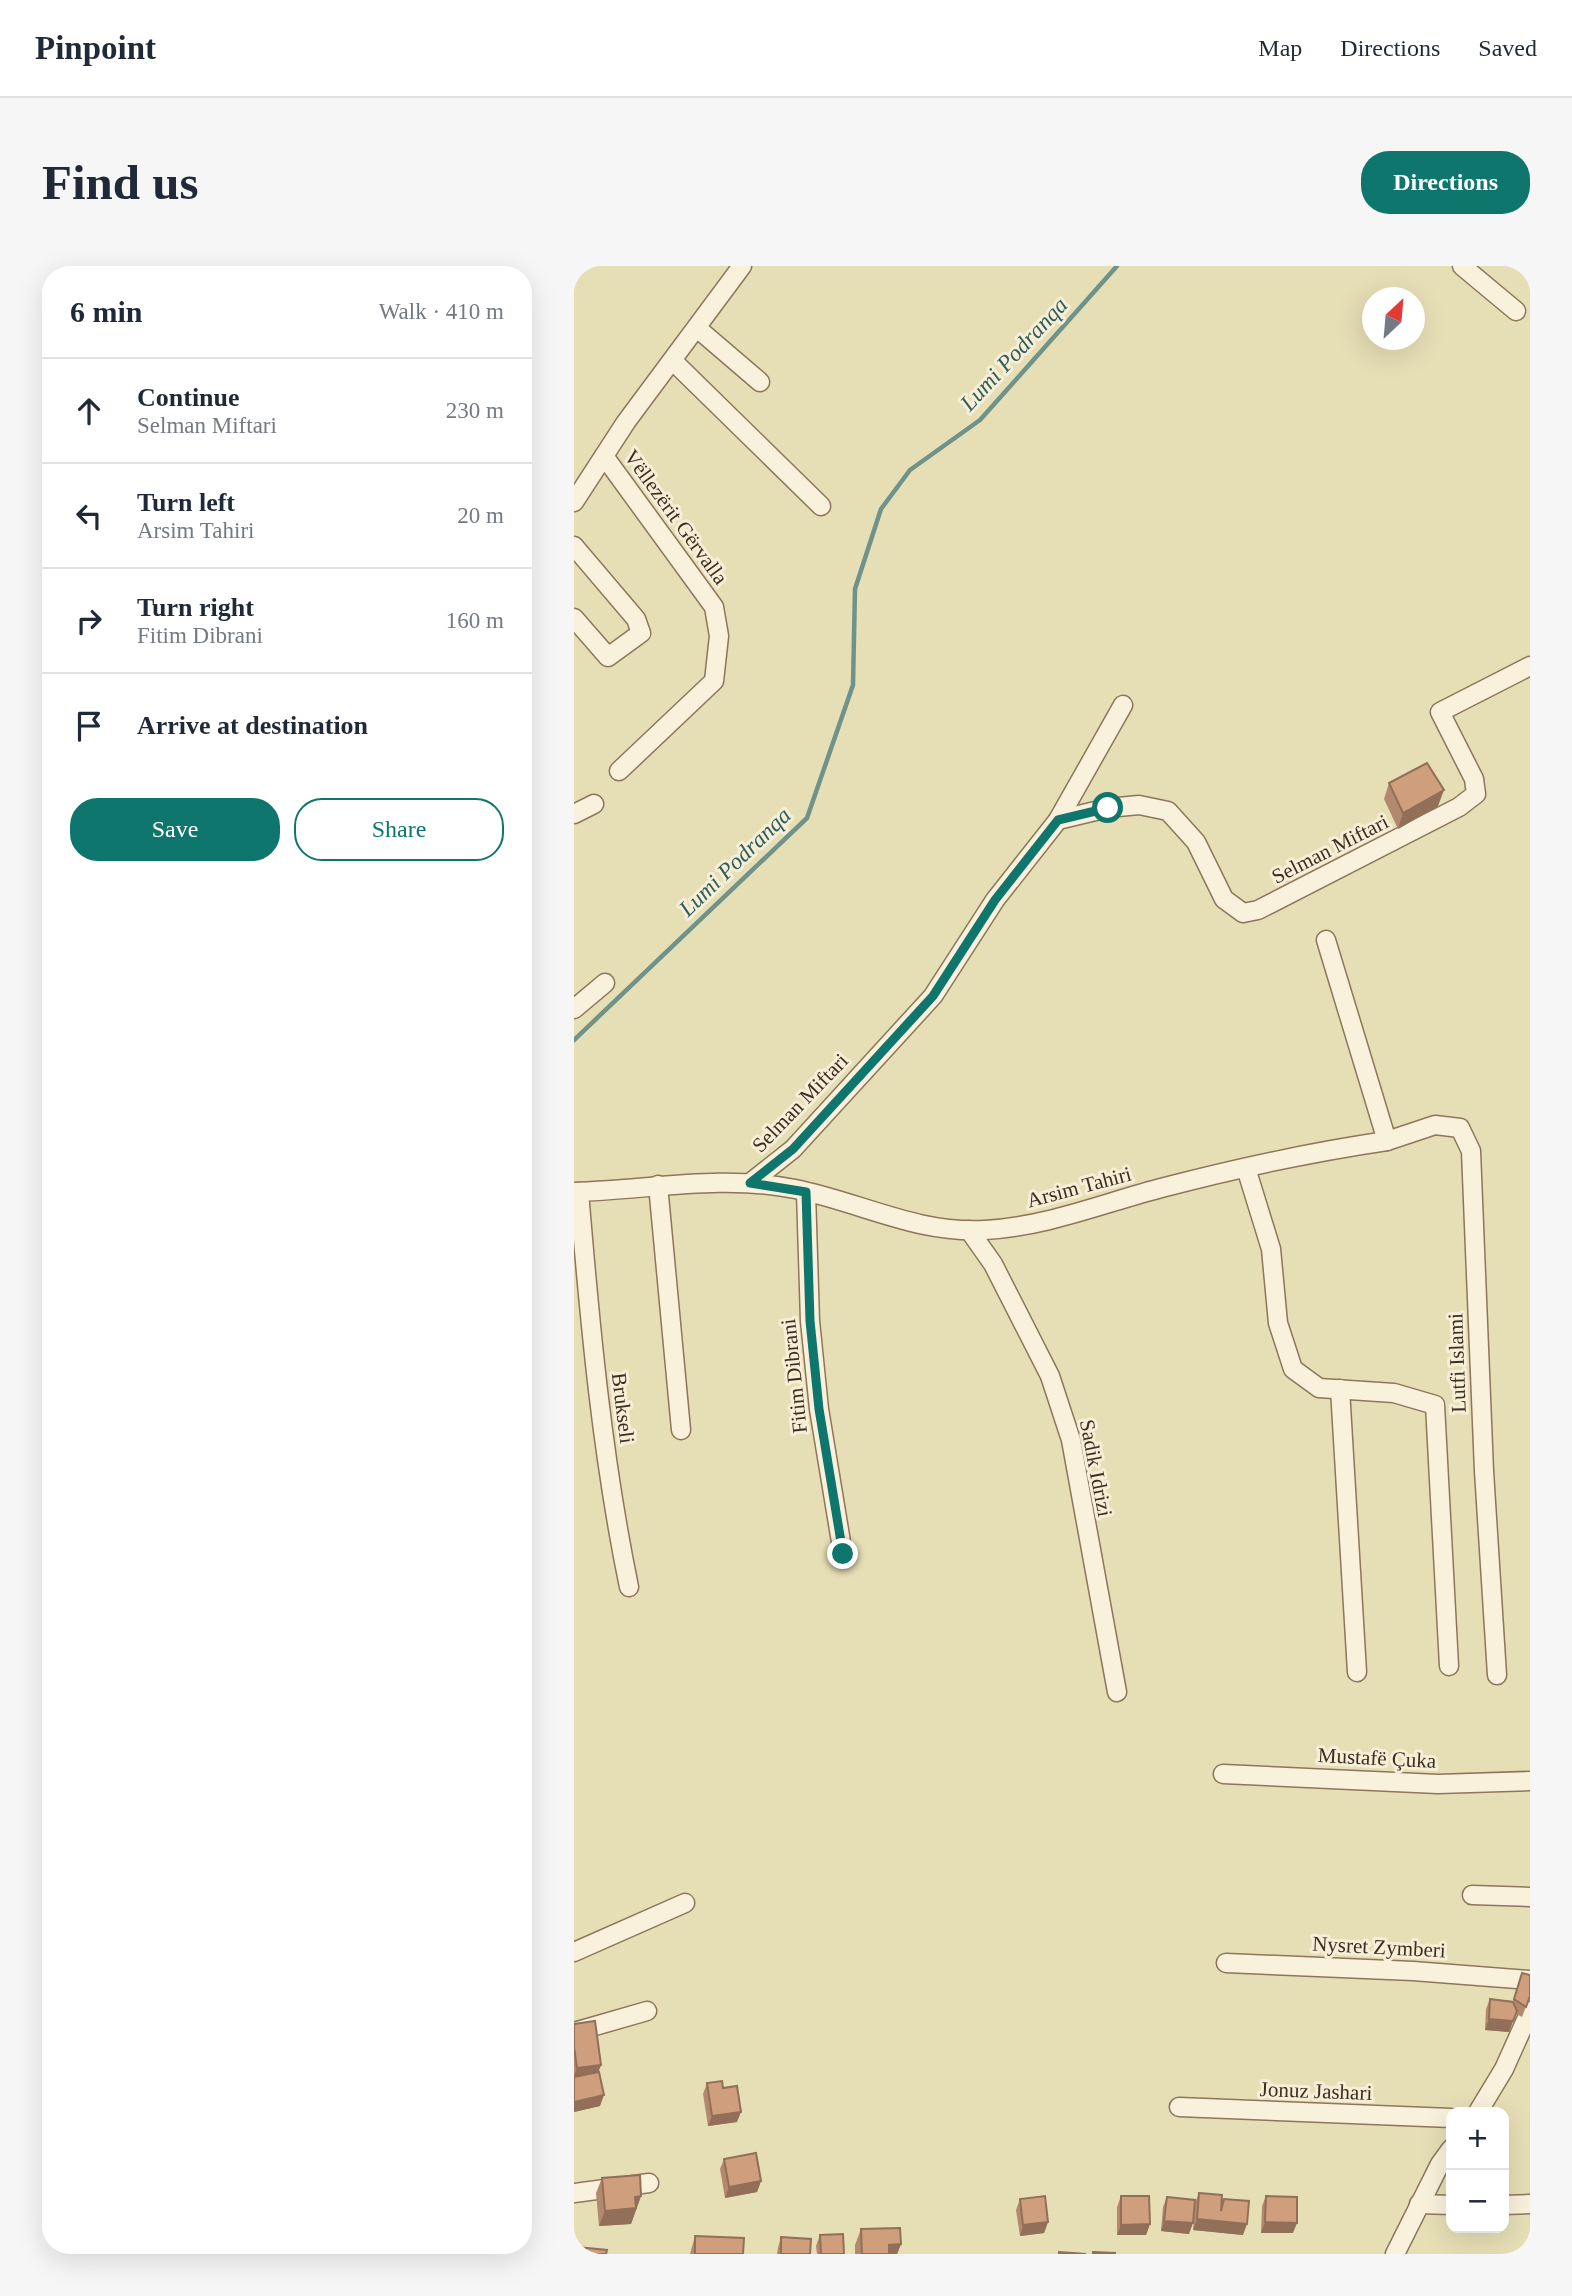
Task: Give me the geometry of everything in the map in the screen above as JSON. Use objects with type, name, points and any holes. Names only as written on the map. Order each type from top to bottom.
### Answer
[{"type":"street","points":[[1462,266],[1516,311]]},
{"type":"street","name":"Vëllezërit Gërvalla","points":[[574,502],[604,456],[698,328],[733,269]]},
{"type":"street","points":[[698,328],[760,382]]},
{"type":"street","points":[[673,361],[821,506]]},
{"type":"street","name":"Vëllezërit Gërvalla","points":[[604,456],[714,607],[719,636],[714,681],[619,771]]},
{"type":"street","points":[[574,546],[636,619],[641,633],[608,657],[574,618]]},
{"type":"street","name":"Selman Miftari","points":[[1058,820],[1108,808],[1139,805],[1168,811],[1196,842],[1224,899],[1243,914],[1258,910],[1460,807],[1476,794],[1474,779],[1440,712],[1530,666]]},
{"type":"street","name":"Selman Miftari","points":[[750,1183],[793,1149],[933,996],[995,900],[1058,820],[1123,705]]},
{"type":"street","points":[[574,814],[594,804]]},
{"type":"street","points":[[1326,940],[1387,1141]]},
{"type":"street","points":[[574,1009],[605,983]]},
{"type":"street","name":"Lutfi Islami","points":[[1387,1141],[1435,1125],[1460,1128],[1471,1151],[1483,1471],[1497,1675]]},
{"type":"street","name":"Arsim Tahiri","points":[[576,1192],[727,1181],[750,1183],[806,1192],[896,1220],[943,1229],[969,1230],[1031,1225],[1246,1168],[1387,1141]]},
{"type":"street","points":[[1246,1168],[1271,1249],[1278,1323],[1293,1369],[1319,1388],[1394,1393],[1435,1405],[1450,1666]]},
{"type":"street","points":[[658,1185],[681,1430]]},
{"type":"street","name":"Brukseli","points":[[576,1192],[597,1394],[613,1508],[629,1587]]},
{"type":"street","name":"Fitim Dibrani","points":[[806,1192],[810,1321],[819,1409],[843,1554]]},
{"type":"street","name":"Sadik Idrizi","points":[[969,1230],[993,1264],[1050,1376],[1071,1440],[1117,1692]]},
{"type":"street","points":[[1340,1389],[1357,1672]]},
{"type":"street","name":"Mustafë Çuka","points":[[1223,1774],[1438,1784],[1530,1781]]},
{"type":"street","points":[[1472,1895],[1530,1897]]},
{"type":"street","points":[[574,1952],[685,1903]]},
{"type":"street","name":"Nysret Zymberi","points":[[1226,1963],[1413,1971],[1530,1980]]},
{"type":"street","points":[[574,2032],[647,2011]]},
{"type":"street","points":[[1481,2107],[1504,2069],[1530,2011]]},
{"type":"street","name":"Jonuz Jashari","points":[[1179,2107],[1446,2118]]},
{"type":"street","points":[[1395,2254],[1419,2204],[1446,2158]]},
{"type":"street","points":[[574,2193],[649,2183]]},
{"type":"street","points":[[1419,2204],[1446,2205]]},
{"type":"street","points":[[1509,2205],[1530,2204]]},
{"type":"shaded area","points":[[574,266],[1530,266],[1530,2254],[574,2254]]},
{"type":"building","points":[[1427,763],[1444,790],[1403,813],[1389,783]]},
{"type":"building","points":[[1522,1973],[1530,1975],[1530,1996],[1526,2007],[1514,1999]]},
{"type":"building","points":[[1490,1999],[1513,2002],[1517,2011],[1513,2021],[1489,2019]]},
{"type":"building","points":[[595,2021],[601,2065],[577,2068],[574,2024]]},
{"type":"building","points":[[599,2072],[604,2095],[574,2102],[574,2077]]},
{"type":"building","points":[[722,2081],[723,2088],[737,2086],[741,2112],[712,2116],[707,2083]]},
{"type":"building","points":[[756,2153],[761,2181],[729,2187],[724,2159]]},
{"type":"building","points":[[640,2175],[641,2196],[635,2197],[636,2208],[605,2211],[602,2178]]},
{"type":"building","points":[[1199,2193],[1222,2195],[1221,2211],[1224,2199],[1249,2201],[1247,2224],[1197,2219]]},
{"type":"building","points":[[1045,2196],[1048,2222],[1023,2225],[1020,2199]]},
{"type":"building","points":[[1121,2196],[1149,2196],[1150,2224],[1121,2225]]},
{"type":"building","points":[[1266,2196],[1297,2197],[1297,2223],[1265,2222]]},
{"type":"building","points":[[1167,2197],[1195,2200],[1193,2223],[1164,2221]]},
{"type":"building","points":[[900,2228],[901,2244],[889,2245],[889,2254],[862,2254],[861,2229]]},
{"type":"building","points":[[843,2234],[844,2254],[821,2254],[820,2235]]},
{"type":"building","points":[[695,2236],[744,2238],[743,2254],[695,2254]]},
{"type":"building","points":[[781,2237],[811,2239],[810,2254],[781,2254]]},
{"type":"building","points":[[577,2247],[607,2250],[606,2254],[577,2254]]},
{"type":"building","points":[[1115,2253],[1115,2254],[1093,2254]]},
{"type":"waterway","name":"Lumi Podranqa","points":[[574,1040],[807,818],[853,685],[855,589],[881,509],[910,470],[980,420],[1117,266]]},
{"type":"route","points":[[843,1554],[819,1409],[810,1321],[806,1192],[750,1183],[793,1149],[933,996],[995,900],[1058,820],[1108,808]]}]
